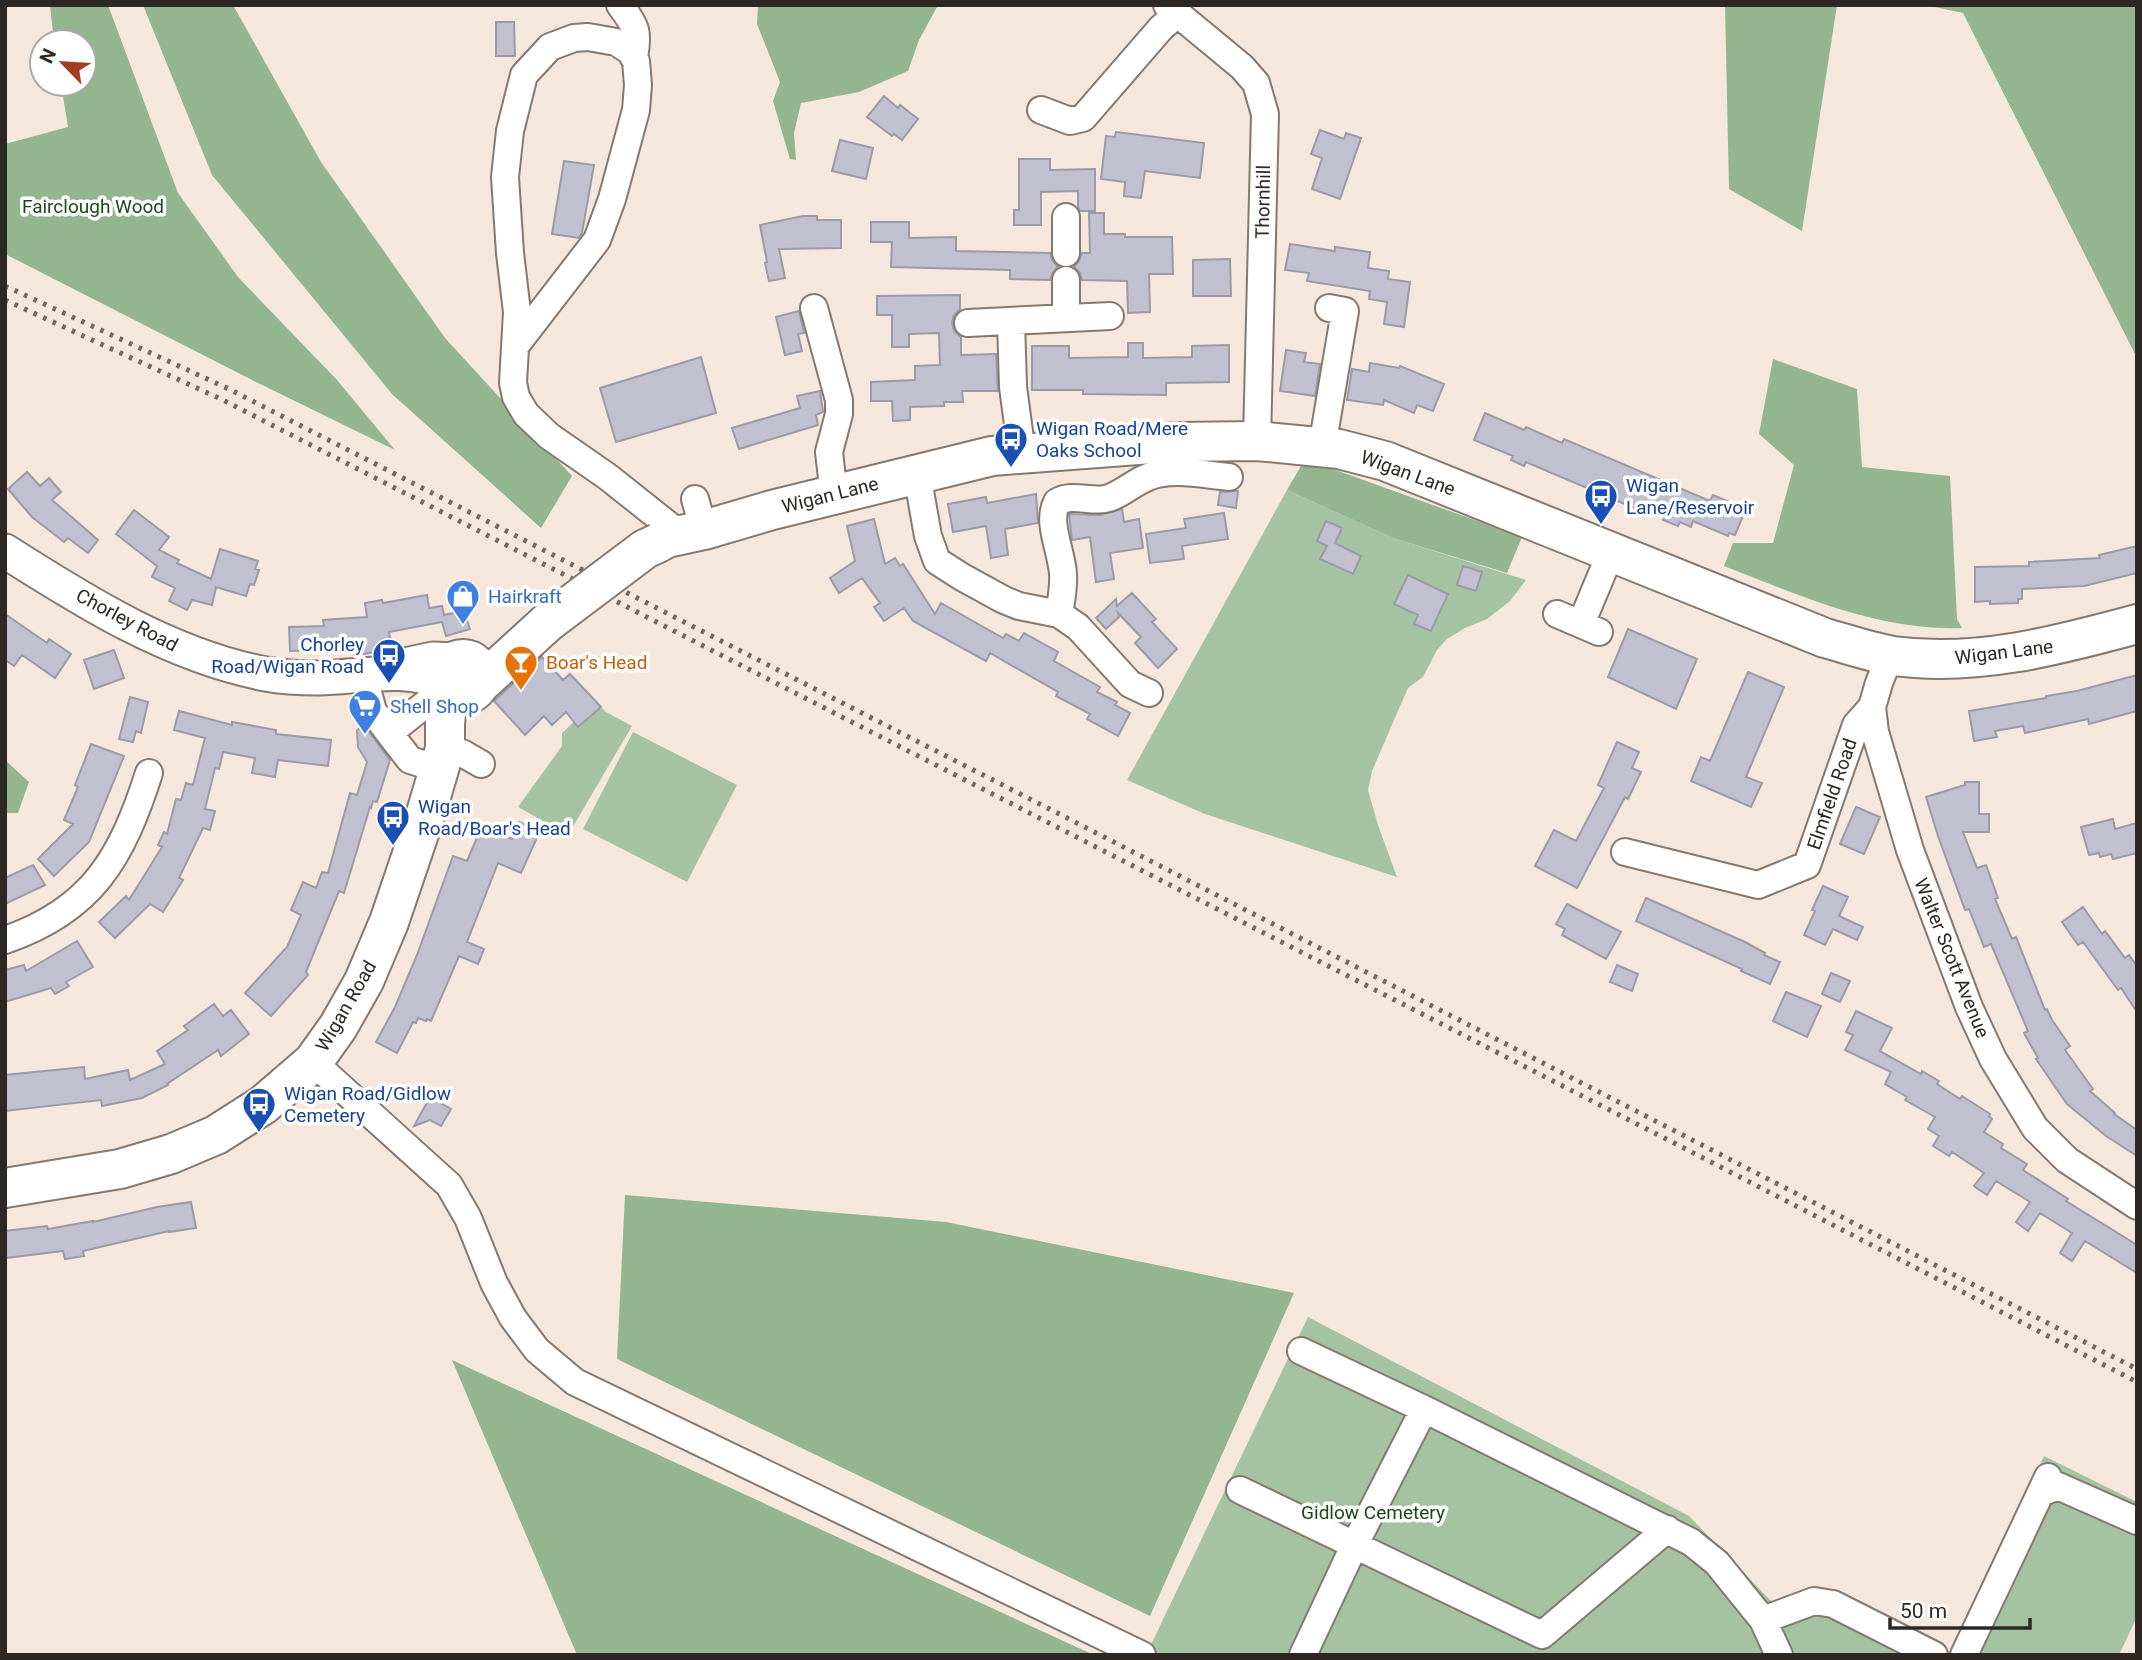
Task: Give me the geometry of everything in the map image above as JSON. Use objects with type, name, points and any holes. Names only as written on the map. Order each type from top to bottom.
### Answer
[{"type":"highway","name":"Wigan Lane","points":[[685,526],[834,495],[992,456],[1178,442],[1257,441],[1339,449],[1385,461],[1825,638],[1890,655],[1925,659],[1975,659],[2060,645],[2137,624]]},
{"type":"highway","points":[[460,679],[493,644],[543,626],[645,549],[685,526]]},
{"type":"highway","name":"Wigan Road","points":[[5,1188],[120,1169],[171,1154],[216,1135],[253,1111],[313,1062],[338,1027],[365,981],[389,922],[443,755],[460,726],[460,679]]},
{"type":"main road","name":"Chorley Road","points":[[5,551],[116,616],[187,651],[266,674],[317,678],[375,673],[460,679]]},
{"type":"street","points":[[620,5],[628,15],[638,38],[634,57]]},
{"type":"street","points":[[1041,110],[1070,121],[1083,118],[1161,28],[1172,10]]},
{"type":"street","name":"Thornhill","points":[[1172,10],[1242,67],[1256,83],[1265,114],[1257,441]]},
{"type":"street","points":[[516,345],[601,233],[636,110],[638,85],[634,57],[616,42],[588,37],[574,38],[550,47],[524,75],[510,131],[505,177],[517,312],[513,383],[516,397],[526,414],[550,436],[685,526]]},
{"type":"street","points":[[1066,217],[1066,253]]},
{"type":"street","points":[[1066,280],[1066,318]]},
{"type":"street","points":[[814,308],[839,400],[839,414],[829,452],[834,495]]},
{"type":"street","points":[[1322,447],[1345,311],[1329,308]]},
{"type":"street","points":[[968,323],[1110,316]]},
{"type":"street","points":[[1011,321],[1013,387],[1022,454]]},
{"type":"street","points":[[1059,614],[1064,588],[1053,515],[1057,502],[1072,497],[1097,500],[1112,498],[1140,481],[1163,473],[1229,477]]},
{"type":"street","points":[[917,474],[928,537],[937,561],[1004,600],[1019,606],[1059,614],[1079,627],[1130,684],[1149,693]]},
{"type":"street","points":[[1579,624],[1611,552]]},
{"type":"street","name":"Walter Scott Avenue","points":[[1890,655],[1872,707],[1872,721],[1910,850],[1969,1007],[1993,1059],[2035,1128],[2067,1160],[2137,1206]]},
{"type":"street","points":[[375,673],[367,689],[373,711],[410,760],[461,753],[481,764]]},
{"type":"street","points":[[389,733],[460,679]]},
{"type":"street","name":"Elmfield Road","points":[[1625,852],[1758,885],[1807,865],[1856,724],[1872,707]]},
{"type":"street","points":[[5,940],[57,916],[78,901],[108,869],[137,811],[149,773]]},
{"type":"street","points":[[313,1062],[449,1185],[468,1218],[494,1283],[513,1318],[537,1350],[575,1382],[1142,1655]]},
{"type":"street","points":[[1301,1352],[1424,1409],[1690,1542],[1717,1563],[1763,1620],[1779,1655]]},
{"type":"street","points":[[1303,1655],[1354,1546],[1424,1409]]},
{"type":"street","points":[[1964,1655],[2045,1485],[2058,1486],[2137,1521]]},
{"type":"street","points":[[1240,1490],[1548,1645],[1667,1529]]},
{"type":"street","points":[[1763,1620],[1814,1601],[1833,1604],[1934,1655]]},
{"type":"green space","name":"Fairclough Wood","points":[[50,5],[108,5],[178,193],[238,277],[337,380],[395,450],[5,254],[5,144],[68,127],[63,98],[98,98],[98,28],[52,28]]},
{"type":"green space","name":"Fairclough Wood","points":[[143,5],[233,5],[321,162],[445,338],[572,476],[541,528],[392,394],[212,175]]},
{"type":"green space","points":[[758,5],[938,5],[919,40],[908,71],[859,92],[801,103],[794,133],[796,160],[790,159],[773,101],[780,82],[757,24]]},
{"type":"green space","points":[[1725,5],[1837,5],[1802,231],[1729,189]]},
{"type":"green space","points":[[1925,5],[2137,5],[2137,358],[1963,13]]},
{"type":"green space","points":[[1773,359],[1857,389],[1862,467],[1950,476],[1957,619],[1962,628],[1900,624],[1870,618],[1811,600],[1724,566],[1733,543],[1773,543],[1794,465],[1759,434]]},
{"type":"green space","points":[[1305,459],[1522,537],[1507,573],[1393,538],[1287,490]]},
{"type":"green space","points":[[1287,490],[1393,538],[1526,580],[1510,601],[1487,619],[1447,639],[1437,650],[1423,677],[1408,688],[1372,771],[1368,790],[1397,877],[1205,814],[1127,780]]},
{"type":"green space","points":[[601,707],[632,726],[568,835],[518,807],[562,746],[562,733],[574,722]]},
{"type":"green space","points":[[633,732],[737,785],[687,882],[583,829]]},
{"type":"green space","points":[[5,760],[29,782],[18,813],[5,813]]},
{"type":"green space","points":[[625,1195],[946,1222],[1294,1293],[1150,1616],[617,1359]]},
{"type":"green space","name":"Gidlow Cemetery","points":[[1308,1317],[1689,1516],[1774,1604],[1818,1586],[1950,1655],[1146,1655]]},
{"type":"green space","points":[[452,1360],[1094,1655],[577,1655]]},
{"type":"green space","points":[[2044,1456],[2137,1502],[2137,1617],[2119,1655],[1954,1655]]},
{"type":"building","points":[[496,22],[514,22],[515,56],[496,56]]},
{"type":"building","points":[[884,96],[918,119],[902,140],[894,134],[892,136],[867,117]]},
{"type":"building","points":[[1320,130],[1344,139],[1346,133],[1361,138],[1340,199],[1312,189],[1322,158],[1311,154]]},
{"type":"building","points":[[1116,132],[1204,143],[1200,178],[1145,171],[1141,198],[1124,196],[1125,182],[1101,179],[1106,136],[1115,137]]},
{"type":"building","points":[[840,140],[873,148],[866,179],[832,171]]},
{"type":"building","points":[[1019,159],[1050,159],[1050,170],[1095,169],[1095,211],[1080,211],[1078,191],[1041,192],[1041,225],[1014,225],[1014,210],[1019,210]]},
{"type":"building","points":[[564,161],[594,165],[579,238],[552,234]]},
{"type":"building","points":[[1089,213],[1104,213],[1104,234],[1172,237],[1173,274],[1149,274],[1150,312],[1128,313],[1127,281],[1082,280],[1074,267],[1082,253],[1090,253]]},
{"type":"building","points":[[803,216],[817,216],[817,220],[841,220],[841,248],[779,249],[785,278],[769,281],[760,225]]},
{"type":"building","points":[[871,222],[909,222],[909,238],[956,237],[956,251],[1050,253],[1058,267],[1050,280],[1010,279],[1010,270],[891,267],[892,242],[871,242]]},
{"type":"building","points":[[1290,244],[1335,251],[1335,247],[1370,252],[1368,268],[1389,271],[1388,279],[1410,282],[1404,327],[1384,324],[1387,302],[1369,299],[1370,291],[1307,281],[1309,273],[1285,270]]},
{"type":"building","points":[[1230,259],[1231,296],[1193,296],[1193,260]]},
{"type":"building","points":[[960,295],[960,309],[954,315],[952,323],[954,331],[961,337],[961,355],[996,354],[998,391],[962,391],[963,402],[944,402],[944,406],[910,407],[910,420],[893,421],[892,401],[871,401],[871,382],[915,380],[915,366],[940,365],[939,333],[909,334],[909,347],[892,347],[892,315],[877,315],[877,296]]},
{"type":"building","points":[[799,311],[804,333],[798,334],[802,351],[785,355],[776,317]]},
{"type":"building","points":[[1128,343],[1143,343],[1143,358],[1192,357],[1192,346],[1229,345],[1229,382],[1166,383],[1166,395],[1032,390],[1032,346],[1069,346],[1069,358],[1128,357]]},
{"type":"building","points":[[1286,350],[1306,353],[1304,362],[1320,364],[1315,396],[1280,391]]},
{"type":"building","points":[[701,357],[716,413],[616,442],[600,388]]},
{"type":"building","points":[[1370,363],[1400,366],[1444,384],[1433,411],[1417,405],[1414,413],[1384,400],[1383,405],[1347,400],[1352,369],[1369,372]]},
{"type":"building","points":[[820,391],[823,412],[816,415],[818,425],[739,449],[732,428],[800,408],[797,396]]},
{"type":"building","points":[[1485,413],[1562,443],[1564,439],[1710,501],[1713,495],[1746,509],[1735,535],[1729,533],[1728,536],[1693,521],[1691,527],[1680,522],[1678,526],[1663,520],[1665,516],[1636,504],[1634,508],[1526,462],[1524,466],[1511,460],[1513,456],[1474,440]]},
{"type":"building","points":[[27,472],[40,486],[49,478],[61,492],[52,500],[98,540],[88,553],[68,538],[64,542],[32,517],[8,489]]},
{"type":"building","points":[[1238,491],[1236,508],[1218,505],[1220,492]]},
{"type":"building","points":[[1036,494],[1038,523],[1005,529],[1008,555],[991,558],[986,526],[953,532],[948,504],[986,497],[987,503]]},
{"type":"building","points":[[1122,509],[1124,522],[1139,519],[1143,548],[1110,553],[1114,579],[1096,582],[1090,537],[1072,540],[1069,514],[1100,515]]},
{"type":"building","points":[[134,510],[169,537],[159,550],[179,560],[177,563],[211,579],[220,549],[258,561],[255,569],[259,570],[254,585],[250,584],[246,596],[216,587],[212,605],[192,600],[187,610],[169,601],[175,588],[152,577],[157,566],[116,534]]},
{"type":"building","points":[[1224,513],[1228,539],[1182,546],[1184,559],[1150,563],[1146,534],[1186,528],[1184,519]]},
{"type":"building","points":[[874,519],[885,564],[895,558],[900,566],[903,564],[935,614],[941,603],[1003,638],[1006,634],[1019,641],[1024,633],[1058,652],[1054,661],[1100,687],[1097,692],[1117,702],[1115,705],[1130,713],[1118,736],[1087,719],[1090,714],[1056,696],[1058,692],[990,653],[986,661],[913,621],[904,608],[884,621],[874,607],[880,603],[862,578],[839,593],[830,578],[855,561],[847,526]]},
{"type":"building","points":[[1326,521],[1342,528],[1335,543],[1361,556],[1353,574],[1320,559],[1327,546],[1317,541]]},
{"type":"building","points":[[2137,546],[2137,573],[2084,586],[2022,589],[2022,599],[2018,599],[2018,603],[1975,602],[1975,567],[2029,566],[2029,562],[2100,558],[2099,555]]},
{"type":"building","points":[[1463,566],[1482,572],[1476,591],[1457,585]]},
{"type":"building","points":[[1408,575],[1448,594],[1431,631],[1414,624],[1418,615],[1394,604]]},
{"type":"building","points":[[1132,593],[1156,619],[1152,622],[1177,649],[1158,668],[1135,643],[1141,637],[1118,613],[1119,617],[1106,629],[1096,618],[1116,599],[1117,606]]},
{"type":"building","points":[[427,595],[429,608],[442,606],[444,615],[464,611],[470,629],[446,636],[442,622],[389,632],[392,648],[360,655],[357,640],[323,643],[323,650],[290,651],[289,627],[324,626],[323,620],[367,617],[365,603],[382,600],[383,603]]},
{"type":"building","points":[[5,614],[47,643],[49,639],[71,654],[55,678],[22,655],[14,666],[5,660]]},
{"type":"building","points":[[1628,629],[1697,659],[1676,709],[1608,677]]},
{"type":"building","points":[[114,650],[124,678],[94,689],[84,660]]},
{"type":"building","name":"Boar's Head","points":[[542,657],[563,680],[570,674],[601,707],[578,727],[566,712],[552,725],[544,716],[525,735],[494,701]]},
{"type":"building","points":[[1748,672],[1784,687],[1746,777],[1762,783],[1751,807],[1691,781],[1701,757],[1710,761]]},
{"type":"building","points":[[2137,675],[2137,711],[2089,724],[2088,719],[2025,733],[2023,726],[1995,731],[1997,737],[1974,741],[1969,711],[2046,698]]},
{"type":"building","points":[[130,697],[148,702],[141,733],[136,731],[133,742],[119,739]]},
{"type":"building","points":[[179,711],[232,725],[232,722],[276,730],[276,734],[331,740],[328,766],[278,760],[275,777],[252,773],[255,758],[223,752],[219,769],[215,768],[205,809],[215,811],[210,830],[203,828],[179,878],[183,880],[163,912],[150,904],[115,938],[99,922],[126,896],[129,900],[162,847],[158,845],[164,832],[167,834],[176,799],[181,800],[186,783],[193,785],[205,738],[174,730]]},
{"type":"building","points":[[364,725],[390,760],[377,802],[373,801],[370,807],[344,893],[339,891],[306,972],[308,975],[271,1016],[245,993],[287,947],[301,915],[291,910],[303,882],[316,888],[322,872],[328,873],[350,793],[357,795],[367,762],[358,747],[357,730]]},
{"type":"building","points":[[1617,742],[1639,752],[1632,768],[1641,772],[1577,888],[1535,866],[1554,830],[1576,841],[1604,788],[1598,785]]},
{"type":"building","points":[[91,744],[124,756],[89,842],[54,876],[38,859],[73,824],[64,820],[78,787],[75,785]]},
{"type":"building","points":[[1965,782],[1979,782],[1979,814],[1989,814],[1989,832],[1963,832],[1977,868],[1986,865],[1998,898],[1995,899],[2012,939],[2016,937],[2045,1010],[2047,1009],[2070,1046],[2065,1050],[2093,1089],[2090,1091],[2114,1114],[2137,1130],[2137,1156],[2106,1136],[2067,1104],[2036,1059],[2038,1058],[2024,1033],[2028,1031],[1991,944],[1984,947],[1969,909],[1965,910],[1926,797],[1965,785]]},
{"type":"building","points":[[1856,807],[1880,817],[1864,854],[1840,844]]},
{"type":"building","points":[[2113,819],[2115,829],[2137,823],[2137,853],[2113,859],[2111,854],[2100,857],[2099,853],[2089,855],[2081,827]]},
{"type":"building","points":[[519,822],[540,831],[521,873],[498,863],[467,942],[484,949],[478,964],[459,956],[431,1021],[418,1018],[416,1023],[413,1022],[397,1053],[376,1042],[395,1007],[417,955],[453,856],[467,861],[482,826],[512,839]]},
{"type":"building","points":[[33,865],[45,885],[5,904],[5,878]]},
{"type":"building","points":[[1823,886],[1848,897],[1839,916],[1863,927],[1857,940],[1833,929],[1825,945],[1804,935]]},
{"type":"building","points":[[1646,898],[1745,942],[1780,962],[1770,984],[1636,921]]},
{"type":"building","points":[[1567,904],[1621,932],[1606,959],[1562,935],[1565,929],[1556,924]]},
{"type":"building","points":[[2083,907],[2102,934],[2105,931],[2125,958],[2129,955],[2137,966],[2137,1012],[2083,942],[2078,945],[2062,922]]},
{"type":"building","points":[[77,941],[93,967],[66,982],[69,986],[55,994],[51,988],[5,1002],[5,970],[24,965],[26,971]]},
{"type":"building","points":[[1617,965],[1638,974],[1632,991],[1610,982]]},
{"type":"building","points":[[1831,973],[1850,981],[1840,1002],[1822,994]]},
{"type":"building","points":[[1786,992],[1821,1006],[1807,1037],[1773,1021]]},
{"type":"building","points":[[214,1004],[223,1016],[231,1010],[249,1034],[221,1056],[218,1050],[168,1085],[142,1098],[102,1106],[101,1100],[5,1111],[5,1075],[84,1067],[85,1079],[128,1070],[130,1080],[165,1064],[157,1051],[188,1030],[184,1026]]},
{"type":"building","points":[[1856,1011],[1892,1028],[1880,1051],[1921,1074],[1922,1071],[1960,1099],[1962,1096],[1990,1114],[1992,1119],[1984,1132],[2003,1144],[2001,1148],[2027,1164],[2023,1170],[2068,1199],[2066,1201],[2137,1245],[2137,1273],[2085,1241],[2072,1261],[2060,1253],[2072,1233],[2040,1213],[2028,1231],[2016,1222],[2030,1202],[1996,1181],[1987,1195],[1974,1186],[1984,1173],[1952,1152],[1949,1156],[1933,1146],[1939,1136],[1928,1129],[1935,1117],[1905,1100],[1907,1097],[1885,1084],[1891,1072],[1845,1050],[1853,1035],[1846,1032]]},
{"type":"building","points":[[430,1097],[451,1109],[441,1126],[430,1120],[414,1126]]},
{"type":"building","points":[[191,1202],[196,1228],[169,1231],[83,1251],[84,1256],[65,1259],[63,1251],[5,1258],[5,1231],[47,1226],[48,1229],[93,1222]]},
{"type":"railway","points":[[5,286],[229,389],[2137,1369]]},
{"type":"railway","points":[[5,300],[223,400],[2137,1382]]},
{"type":"place","name":"Wigan Road/Mere Oaks School","points":[[1011,469]]},
{"type":"place","name":"Wigan Lane/Reservoir","points":[[1601,526]]},
{"type":"place","name":"Hairkraft","points":[[463,626]]},
{"type":"place","name":"Chorley Road/Wigan Road","points":[[389,685]]},
{"type":"place","name":"Boar's Head","points":[[521,692]]},
{"type":"place","name":"Shell Shop","points":[[365,736]]},
{"type":"place","name":"Wigan Road/Boar's Head","points":[[393,847]]},
{"type":"place","name":"Wigan Road/Gidlow Cemetery","points":[[259,1134]]}]
